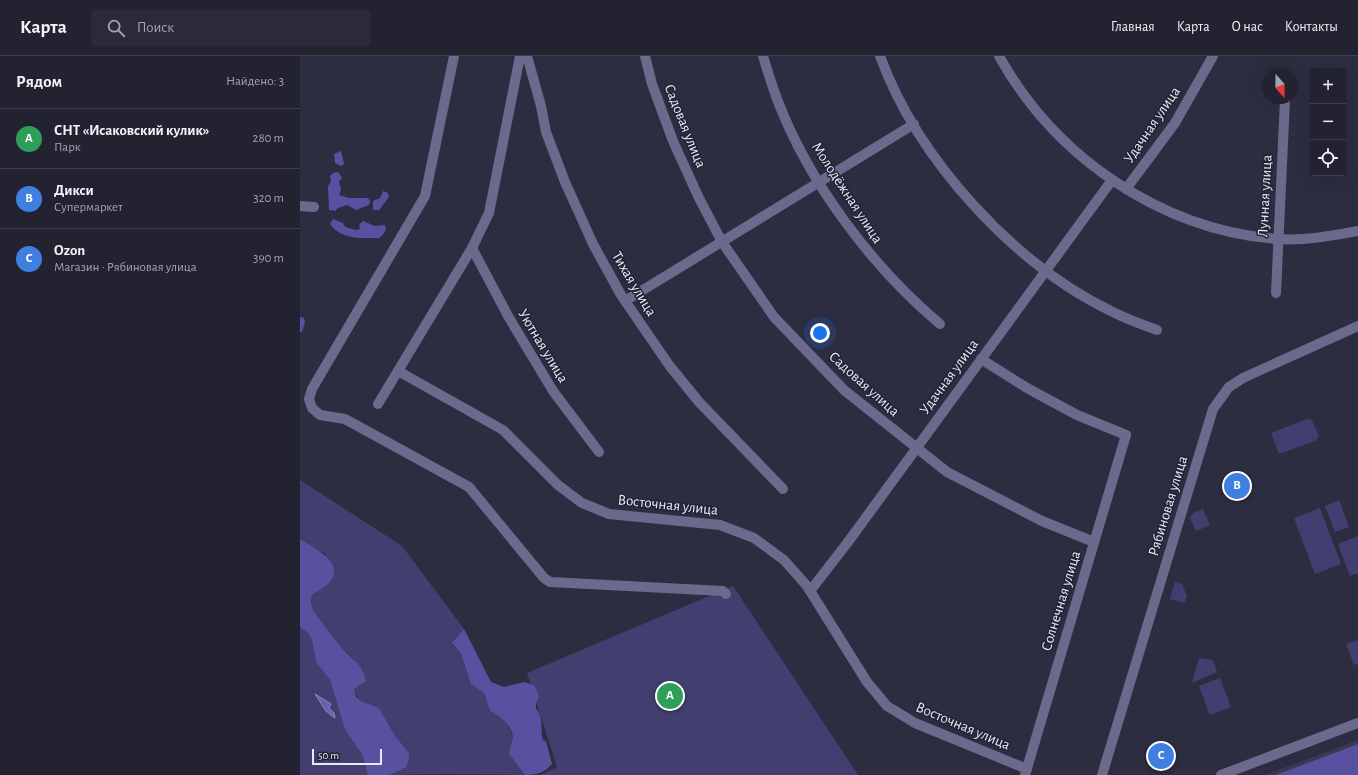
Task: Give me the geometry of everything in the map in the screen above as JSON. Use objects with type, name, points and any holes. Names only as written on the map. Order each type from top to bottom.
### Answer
[{"type":"street","points":[[454,56],[426,196],[312,390],[309,399],[312,408],[320,415],[345,419],[469,487],[544,578],[550,582],[723,591],[726,594]]},
{"type":"street","points":[[378,404],[472,248],[489,213],[520,56]]},
{"type":"street","name":"Тихая улица","points":[[526,56],[541,106],[546,132],[565,182],[593,244],[625,301],[669,365],[699,402],[783,489]]},
{"type":"street","name":"Садовая улица","points":[[645,56],[652,84],[673,141],[698,196],[722,242],[774,317],[844,390],[916,449],[947,472],[1042,522],[1094,542]]},
{"type":"street","name":"Молодёжная улица","points":[[763,56],[777,100],[795,139],[819,183],[871,257],[924,311],[940,324]]},
{"type":"street","points":[[880,56],[902,105],[914,124],[961,190],[997,229],[1046,271],[1074,290],[1115,313],[1157,330]]},
{"type":"street","points":[[999,56],[1019,88],[1054,130],[1086,160],[1112,180],[1142,198],[1184,218],[1221,230],[1278,239],[1325,238],[1358,231]]},
{"type":"street","name":"Удачная улица","points":[[1126,189],[1175,123],[1213,56]]},
{"type":"street","name":"Лунная улица","points":[[1276,293],[1285,104]]},
{"type":"street","points":[[625,301],[914,124]]},
{"type":"street","name":"Удачная улица","points":[[810,591],[916,449],[1112,180]]},
{"type":"street","points":[[300,206],[314,207]]},
{"type":"street","name":"Уютная улица","points":[[472,248],[508,316],[553,391],[599,452]]},
{"type":"street","name":"Рябиновая улица","points":[[1102,775],[1213,409],[1229,387],[1243,378],[1358,326]]},
{"type":"street","name":"Солнечная улица","points":[[981,358],[1027,388],[1077,415],[1126,435],[1026,772]]},
{"type":"street","name":"Восточная улица","points":[[398,371],[503,430],[558,485],[582,503],[609,514],[720,525],[754,538],[784,560],[810,591],[867,682],[887,706],[915,723],[1026,772]]},
{"type":"street","points":[[1221,775],[1358,723]]},
{"type":"shaded area","points":[[341,151],[344,164],[341,166],[335,163],[334,154]]},
{"type":"shaded area","points":[[338,172],[342,178],[339,182],[341,190],[339,195],[349,198],[368,198],[370,201],[369,205],[356,210],[347,205],[338,208],[335,211],[329,210],[328,186],[331,182],[330,176],[333,173]]},
{"type":"shaded area","points":[[383,191],[388,193],[389,197],[379,210],[373,210],[373,201],[380,198]]},
{"type":"shaded area","points":[[333,219],[343,223],[345,227],[356,230],[360,229],[359,225],[363,221],[375,226],[385,225],[386,227],[384,234],[379,238],[352,237],[340,233],[335,229],[330,224]]},
{"type":"shaded area","points":[[300,317],[304,318],[305,322],[302,332],[300,332]]},
{"type":"shaded area","points":[[1307,419],[1312,420],[1319,436],[1315,441],[1279,454],[1271,433]]},
{"type":"shaded area","points":[[300,480],[402,546],[464,629],[452,644],[461,654],[471,684],[484,693],[490,711],[502,719],[509,727],[512,741],[509,754],[525,775],[389,775],[399,771],[409,753],[394,736],[379,708],[363,702],[357,697],[354,689],[364,674],[362,669],[357,662],[338,644],[313,610],[311,602],[312,595],[330,582],[325,554],[300,539]]},
{"type":"shaded area","points":[[1339,500],[1349,527],[1335,532],[1325,506]]},
{"type":"shaded area","points":[[1320,508],[1341,564],[1315,574],[1294,518]]},
{"type":"shaded area","points":[[1203,509],[1210,525],[1196,531],[1190,518],[1193,513]]},
{"type":"shaded area","points":[[1358,536],[1358,573],[1350,576],[1338,544]]},
{"type":"shaded area","points":[[300,539],[326,556],[334,568],[334,575],[330,582],[312,595],[311,602],[313,610],[345,652],[362,669],[366,681],[354,689],[356,697],[363,702],[379,708],[395,736],[409,753],[409,760],[406,767],[399,771],[389,775],[368,775],[362,754],[345,730],[330,680],[316,662],[312,640],[309,634],[300,627]]},
{"type":"shaded area","points":[[1175,582],[1182,584],[1187,596],[1185,603],[1170,599]]},
{"type":"shaded area","points":[[733,586],[858,775],[540,775],[557,767],[527,673]]},
{"type":"shaded area","points":[[300,627],[309,634],[312,640],[316,662],[330,680],[345,730],[362,754],[368,775],[300,775]],"holes":[[[324,700],[331,704],[329,708],[334,713],[335,718],[326,711]]]},
{"type":"shaded area","points":[[464,629],[491,682],[504,687],[525,682],[535,686],[539,696],[536,708],[540,716],[543,740],[546,741],[552,764],[543,771],[536,774],[525,775],[509,754],[513,736],[512,732],[502,719],[490,711],[484,693],[471,684],[461,654],[452,643]]},
{"type":"shaded area","points":[[1358,640],[1358,664],[1354,665],[1346,644]]},
{"type":"shaded area","points":[[1199,658],[1213,660],[1217,672],[1192,683]]},
{"type":"shaded area","points":[[1220,678],[1231,707],[1210,715],[1199,686]]},
{"type":"shaded area","points":[[315,694],[331,704],[329,708],[334,713],[335,718],[326,711]]},
{"type":"shaded area","points":[[1358,740],[1358,775],[1265,775]]},
{"type":"shaded area","points":[[1358,744],[1358,775],[1276,775]]},
{"type":"place","name":"Дикси","points":[[1237,486]]},
{"type":"place","name":"СНТ «Исаковский кулик»","points":[[670,696]]},
{"type":"place","name":"Ozon","points":[[1161,756]]}]
